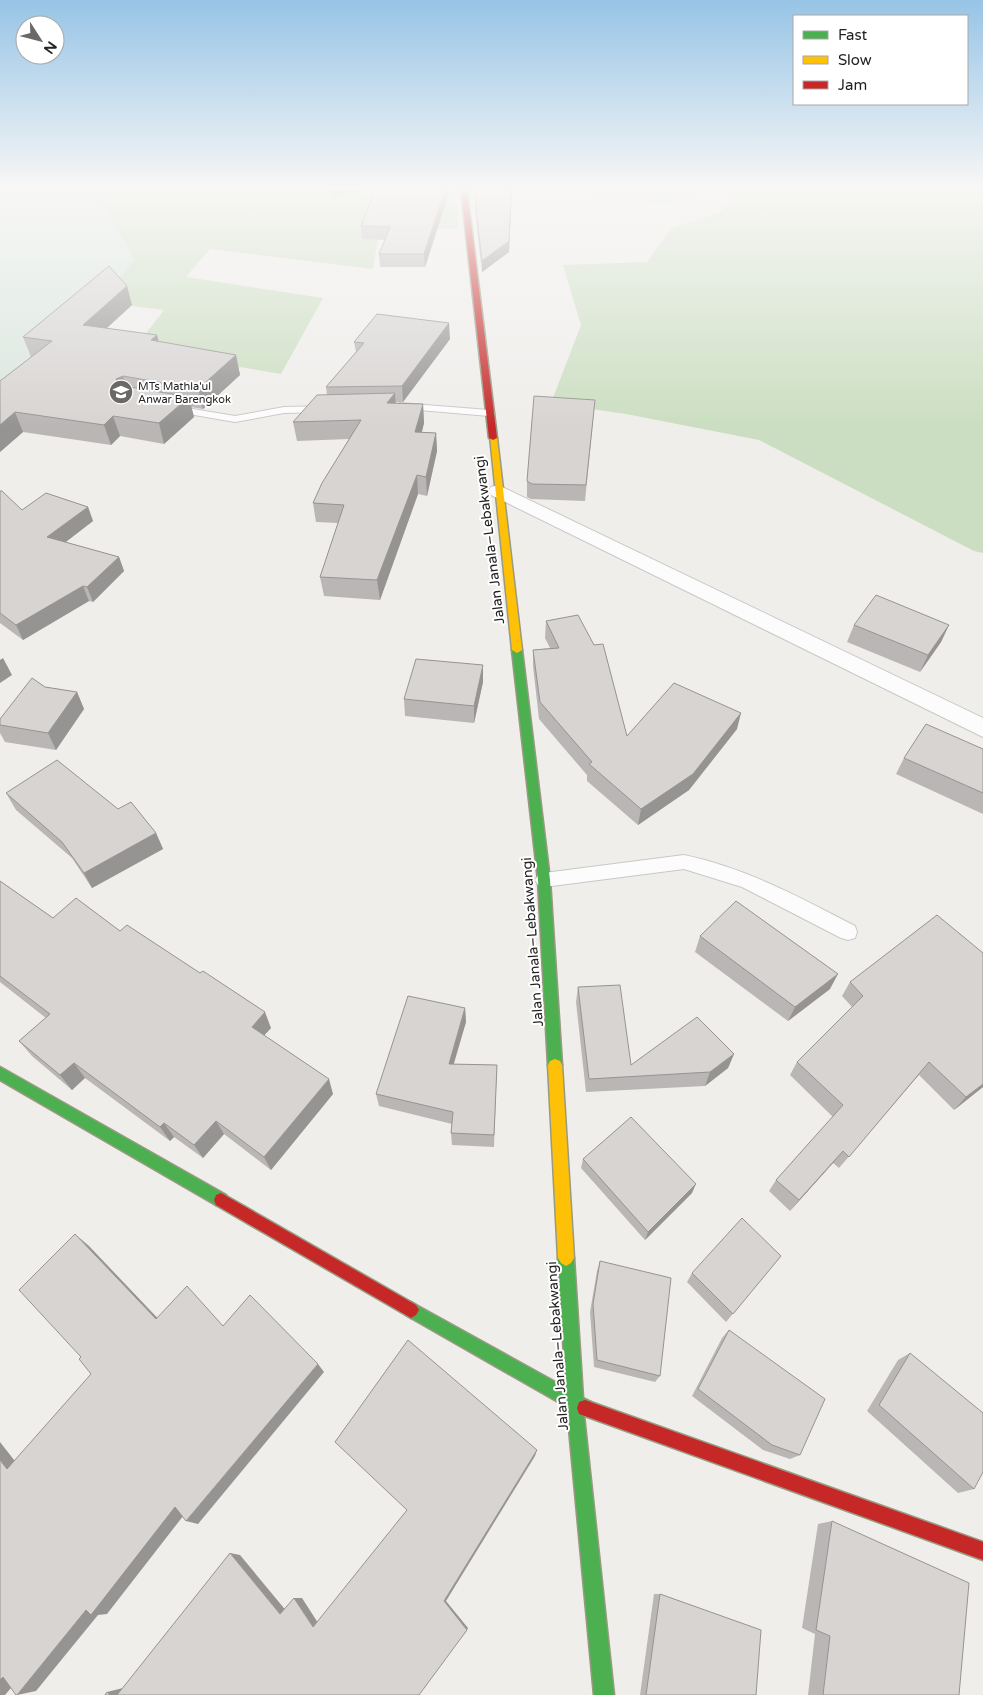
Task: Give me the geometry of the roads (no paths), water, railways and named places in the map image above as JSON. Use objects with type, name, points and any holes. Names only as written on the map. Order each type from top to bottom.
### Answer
[{"type":"main road","name":"Jalan Janala–Lebakwangi","points":[[473,269],[544,880],[575,1405],[604,1695]]},
{"type":"main road","points":[[0,1073],[575,1405],[983,1551]]},
{"type":"street","points":[[498,492],[983,728]]},
{"type":"lane","points":[[158,406],[235,419],[284,410],[334,408]]},
{"type":"lane","points":[[384,406],[489,412]]},
{"type":"lane","points":[[544,880],[684,862],[704,866],[774,893],[848,932]]},
{"type":"place","name":"MTs Mathla'ul Anwar Barengkok","points":[[121,392]]}]
